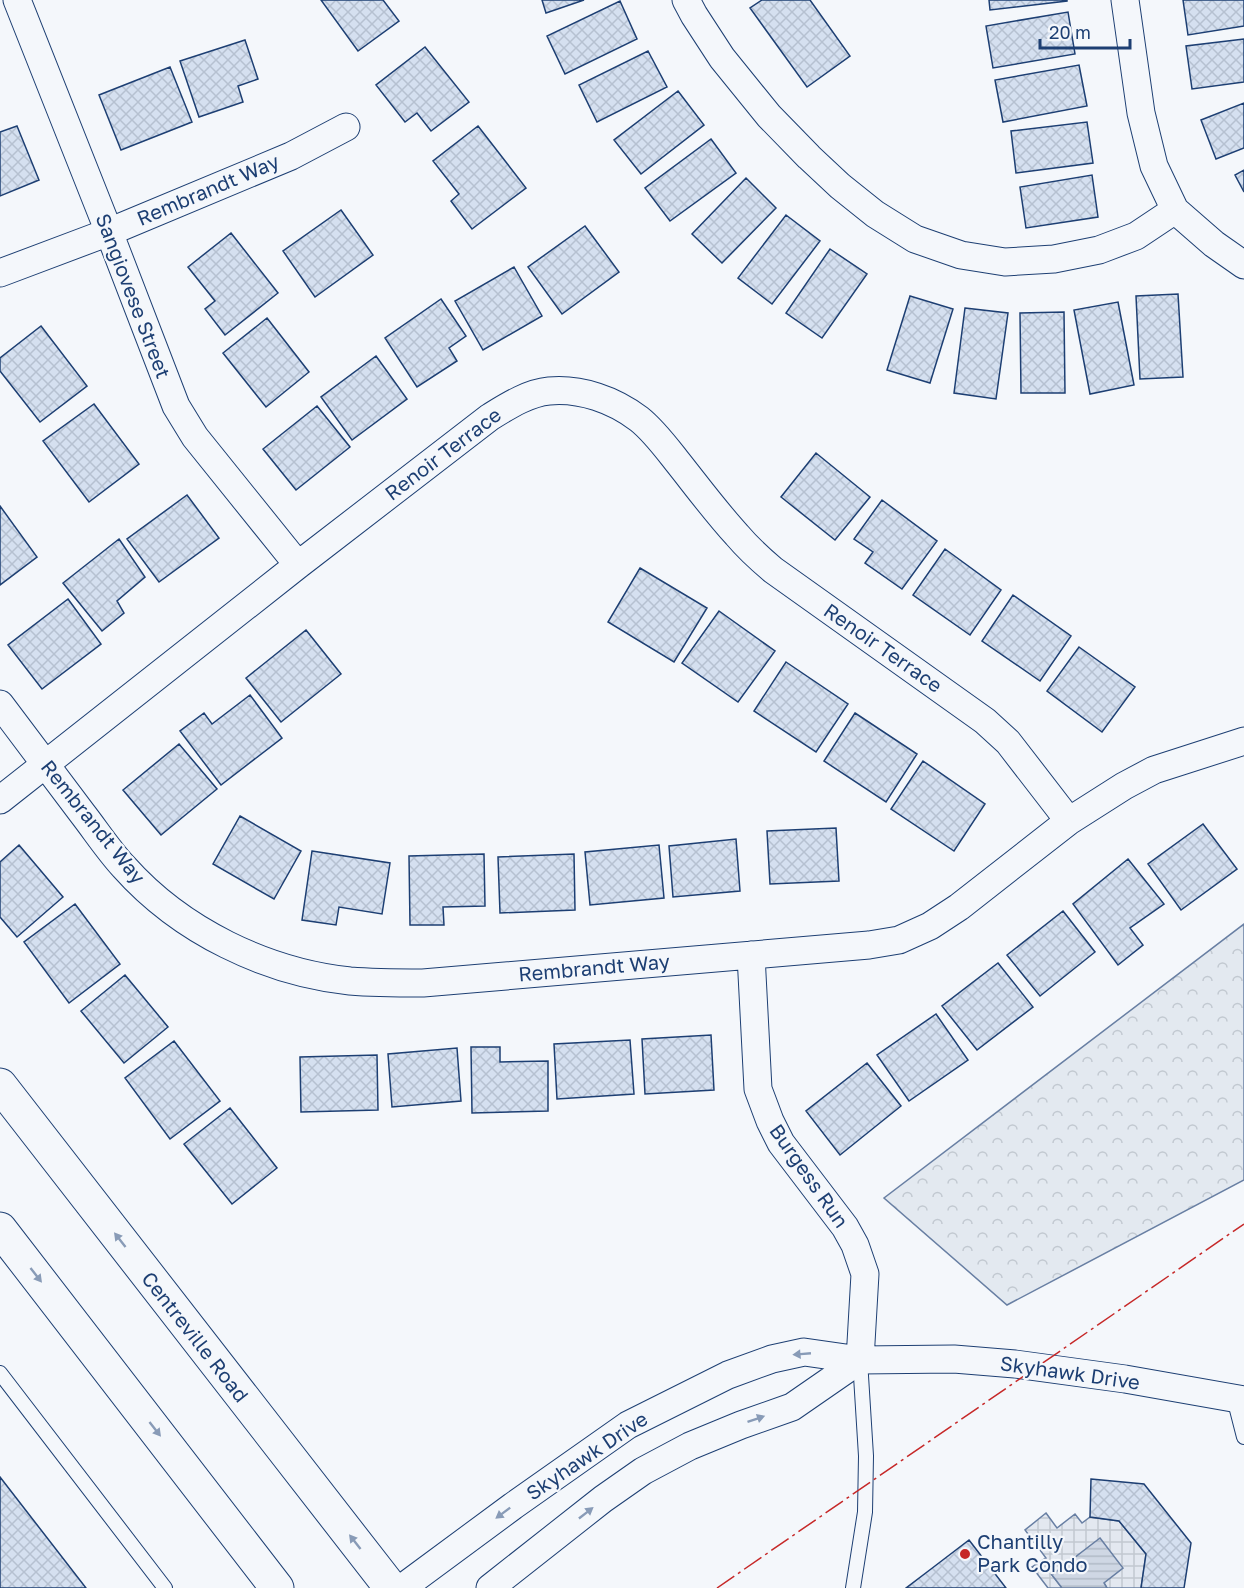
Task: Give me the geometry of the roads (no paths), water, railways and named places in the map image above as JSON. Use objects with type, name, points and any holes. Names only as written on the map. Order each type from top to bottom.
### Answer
[{"type":"main road","name":"Centreville Road","points":[[0,1085],[391,1588]]},
{"type":"main road","points":[[0,1229],[277,1588]]},
{"type":"street","name":"Sangiovese Street","points":[[17,0],[176,406],[195,437],[298,565]]},
{"type":"street","points":[[686,0],[722,58],[769,116],[840,186],[875,214],[915,239],[961,255],[1005,262],[1054,259],[1099,250],[1136,236],[1175,210]]},
{"type":"street","points":[[1125,0],[1141,113],[1154,166],[1175,210],[1214,244],[1244,265]]},
{"type":"street","name":"Rembrandt Way","points":[[0,273],[291,156],[346,127]]},
{"type":"street","name":"Renoir Terrace","points":[[0,800],[490,417],[510,405],[547,391],[564,391],[597,397],[640,420],[660,440],[751,551],[773,570],[985,721],[1008,742],[1069,821]]},
{"type":"street","name":"Rembrandt Way","points":[[0,704],[123,867],[161,903],[199,930],[238,950],[279,965],[350,981],[386,983],[423,983],[869,945],[899,940],[930,926],[959,907],[1069,821],[1124,786],[1154,770],[1244,741]]},
{"type":"street","name":"Burgess Run","points":[[751,955],[758,1089],[781,1143],[845,1227],[855,1245],[865,1274],[860,1360]]},
{"type":"street","name":"Skyhawk Drive","points":[[402,1588],[628,1425],[728,1375],[772,1359],[804,1352],[860,1360],[954,1359],[1015,1364],[1125,1379],[1239,1399]]},
{"type":"street","points":[[490,1588],[603,1498],[643,1471],[690,1446],[792,1407],[860,1360]]},
{"type":"lane","points":[[853,1588],[866,1512],[866,1456],[860,1360]]},
{"type":"lane","points":[[0,1373],[165,1588]]},
{"type":"lane","points":[[1239,1399],[1244,1437]]},
{"type":"place","name":"Chantilly Park Condo","points":[[965,1554]]}]
